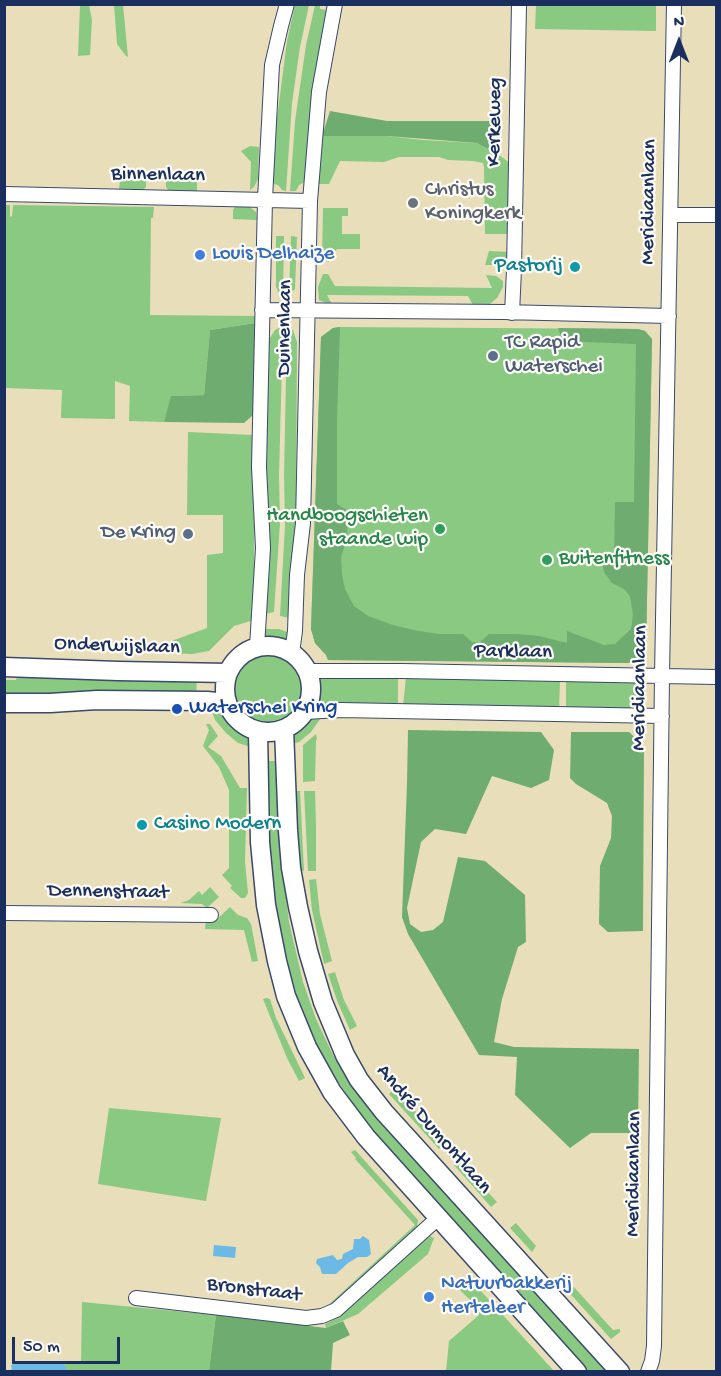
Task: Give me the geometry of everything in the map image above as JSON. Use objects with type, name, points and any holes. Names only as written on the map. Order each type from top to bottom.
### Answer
[{"type":"main road","points":[[257,647],[281,648],[292,653],[308,671],[311,685],[310,699],[305,712],[296,722],[284,729],[271,732],[258,731],[244,726],[233,716],[226,703],[224,688],[228,673],[235,661],[245,652],[257,647]]},
{"type":"main road","name":"Onderwijslaan","points":[[4,667],[228,673]]},
{"type":"main road","points":[[4,703],[50,704],[97,700],[226,703]]},
{"type":"main road","name":"André Dumontlaan","points":[[284,729],[288,831],[291,868],[298,907],[308,951],[324,1002],[345,1055],[359,1080],[384,1112],[620,1371]]},
{"type":"main road","points":[[258,731],[259,813],[266,905],[286,996],[308,1047],[332,1092],[366,1137],[577,1371]]},
{"type":"street","name":"Duinenlaan","points":[[257,647],[263,548],[260,467],[265,199],[272,65],[287,4]]},
{"type":"street","name":"Duinenlaan","points":[[292,653],[303,524],[310,201],[319,92],[335,4]]},
{"type":"street","name":"Kerkeweg","points":[[512,313],[519,4]]},
{"type":"street","name":"Meridiaanlaan","points":[[648,1371],[654,1346],[662,675],[674,4]]},
{"type":"street","name":"Binnenlaan","points":[[4,194],[310,201]]},
{"type":"street","points":[[671,215],[717,215]]},
{"type":"street","points":[[262,310],[669,316]]},
{"type":"street","name":"Parklaan","points":[[308,671],[717,677]]},
{"type":"street","points":[[305,712],[340,710],[662,716]]},
{"type":"street","name":"Dennenstraat","points":[[4,913],[211,915]]},
{"type":"street","name":"Bronstraat","points":[[136,1298],[306,1318],[322,1316],[336,1310],[438,1218]]},
{"type":"green space","points":[[536,4],[656,5],[656,31],[535,29]]},
{"type":"green space","points":[[80,5],[89,5],[92,20],[90,55],[78,56]]},
{"type":"green space","points":[[114,5],[123,5],[128,57],[117,44]]},
{"type":"green space","points":[[295,5],[309,5],[292,103],[286,191],[273,184],[276,126],[287,41]]},
{"type":"green space","points":[[315,5],[320,5],[320,9],[327,10],[311,106],[305,182],[299,185],[296,191],[290,191],[295,121],[306,45]]},
{"type":"green space","points":[[330,111],[387,121],[498,121],[499,155],[477,143],[387,136],[322,136]]},
{"type":"green space","points":[[322,136],[387,136],[477,143],[511,164],[511,234],[485,234],[483,163],[439,157],[399,157],[384,162],[340,161],[329,184],[318,184]]},
{"type":"green space","points":[[250,146],[259,147],[258,179],[250,190],[251,162],[241,151]]},
{"type":"green space","points":[[120,180],[146,180],[146,187],[143,190],[119,190]]},
{"type":"green space","points":[[166,180],[197,181],[197,191],[169,191],[166,187]]},
{"type":"green space","points":[[5,205],[10,205],[10,217],[13,205],[154,207],[153,218],[151,218],[150,315],[257,316],[255,323],[210,330],[204,395],[172,396],[164,422],[129,421],[130,386],[115,381],[115,419],[61,418],[62,390],[5,388]]},
{"type":"green space","points":[[236,205],[250,207],[256,212],[257,220],[233,219],[233,210]]},
{"type":"green space","points":[[323,208],[348,208],[348,216],[342,216],[342,234],[360,234],[360,249],[337,249],[329,262],[322,260]]},
{"type":"green space","points":[[276,236],[284,236],[283,294],[279,293],[276,287]]},
{"type":"green space","points":[[291,236],[297,237],[295,289],[289,294]]},
{"type":"green space","points":[[489,251],[510,252],[510,259],[501,265],[485,265]]},
{"type":"green space","points":[[323,274],[328,274],[335,286],[492,288],[486,275],[496,276],[503,281],[503,287],[497,298],[485,308],[475,309],[468,296],[327,295],[333,306],[319,300],[318,287]]},
{"type":"green space","points":[[255,323],[253,415],[244,423],[164,422],[171,396],[204,395],[210,330]]},
{"type":"green space","points":[[283,326],[280,523],[274,612],[265,614],[268,341],[275,330]]},
{"type":"green space","points":[[287,327],[293,330],[297,342],[296,533],[290,618],[280,616],[285,525]]},
{"type":"green space","points":[[340,327],[337,504],[348,511],[347,539],[341,557],[342,575],[345,589],[354,606],[368,616],[393,625],[438,634],[463,634],[472,642],[479,643],[489,634],[517,634],[539,636],[567,643],[567,631],[604,645],[615,644],[631,629],[633,615],[630,596],[624,589],[612,583],[604,572],[602,562],[614,561],[615,502],[634,502],[636,344],[563,341],[558,328],[645,331],[652,339],[646,653],[633,662],[627,663],[328,660],[315,643],[311,629],[321,337],[333,328]]},
{"type":"green space","points":[[333,328],[638,329],[645,331],[652,339],[646,653],[633,662],[627,663],[328,660],[315,643],[311,629],[321,337]]},
{"type":"green space","points":[[188,432],[253,435],[254,620],[234,626],[209,651],[192,654],[166,653],[166,643],[207,628],[207,555],[223,553],[223,515],[187,515]]},
{"type":"green space","points":[[263,629],[279,629],[290,633],[289,644],[264,640]]},
{"type":"green space","points":[[268,655],[281,658],[292,665],[299,676],[302,689],[299,702],[292,713],[281,720],[268,723],[255,720],[244,713],[237,702],[234,689],[237,676],[244,665],[255,658]]},
{"type":"green space","points":[[316,675],[396,677],[398,678],[398,706],[317,706],[315,703]]},
{"type":"green space","points":[[17,676],[197,677],[196,697],[5,693],[5,680],[16,680]]},
{"type":"green space","points":[[406,677],[559,679],[559,709],[403,706]]},
{"type":"green space","points":[[568,680],[637,681],[643,684],[646,699],[637,712],[566,709],[566,682]]},
{"type":"green space","points":[[210,706],[221,709],[251,738],[254,748],[238,743],[226,733],[215,720]]},
{"type":"green space","points":[[323,715],[311,732],[299,742],[289,745],[293,735],[310,718]]},
{"type":"green space","points":[[206,724],[210,724],[218,736],[208,747],[221,756],[240,788],[247,788],[245,862],[248,893],[245,898],[241,898],[230,888],[232,886],[222,875],[229,868],[229,790],[219,767],[203,746],[209,730]]},
{"type":"green space","points":[[408,730],[541,732],[554,750],[549,780],[531,788],[492,776],[466,834],[435,829],[421,842],[407,908],[410,924],[421,932],[433,930],[443,922],[458,857],[485,861],[525,895],[526,942],[518,947],[502,999],[494,1042],[514,1047],[639,1049],[638,1133],[591,1133],[570,1148],[515,1095],[517,1057],[479,1055],[408,934],[402,917]]},
{"type":"green space","points":[[571,732],[629,732],[644,746],[643,931],[608,932],[599,924],[600,866],[611,838],[612,816],[607,803],[570,778]]},
{"type":"green space","points":[[316,734],[315,781],[303,782],[303,745]]},
{"type":"green space","points":[[264,761],[281,761],[285,890],[289,922],[303,982],[316,1019],[333,1055],[356,1091],[380,1121],[607,1371],[588,1371],[373,1132],[322,1056],[298,1003],[283,952],[275,906],[263,802]]},
{"type":"green space","points":[[295,791],[300,791],[304,871],[296,869]]},
{"type":"green space","points":[[304,791],[315,791],[316,871],[308,871]]},
{"type":"green space","points":[[316,879],[320,914],[332,961],[324,964],[312,910],[309,880]]},
{"type":"green space","points":[[210,887],[219,897],[207,908],[202,904],[180,903],[189,900],[199,891],[202,895]]},
{"type":"green space","points":[[230,907],[238,915],[247,918],[251,924],[258,961],[252,962],[244,930],[205,929],[206,920],[215,921]]},
{"type":"green space","points":[[335,972],[344,1000],[357,1026],[350,1030],[328,974]]},
{"type":"green space","points":[[263,999],[270,999],[276,1018],[305,1078],[299,1081]]},
{"type":"green space","points":[[395,1088],[444,1144],[439,1149],[389,1094]]},
{"type":"green space","points":[[109,1108],[221,1118],[206,1201],[98,1184]]},
{"type":"green space","points":[[355,1150],[418,1220],[417,1230],[328,1311],[323,1310],[415,1225],[355,1159],[351,1152]]},
{"type":"green space","points":[[459,1161],[497,1202],[491,1207],[454,1165]]},
{"type":"green space","points":[[516,1223],[536,1246],[532,1252],[510,1228]]},
{"type":"green space","points":[[430,1236],[434,1238],[428,1254],[358,1314],[326,1328],[325,1324],[333,1320],[416,1244]]},
{"type":"green space","points":[[561,1273],[613,1330],[620,1329],[620,1332],[611,1339],[557,1279]]},
{"type":"green space","points":[[470,1279],[554,1371],[446,1371],[449,1341],[479,1315],[479,1309],[459,1289]]},
{"type":"green space","points":[[82,1302],[216,1315],[209,1371],[68,1371],[64,1364],[81,1363]]},
{"type":"green space","points":[[216,1315],[326,1328],[343,1321],[350,1335],[333,1343],[331,1371],[209,1371]]},
{"type":"water","points":[[363,1236],[369,1240],[371,1254],[367,1257],[358,1257],[336,1274],[322,1274],[316,1263],[317,1259],[333,1255],[337,1260],[342,1259],[343,1254],[353,1249],[354,1239],[360,1239]]},
{"type":"water","points":[[214,1245],[236,1247],[235,1258],[213,1256]]},
{"type":"water","points":[[18,1363],[64,1364],[68,1371],[12,1371],[11,1365]]},
{"type":"place","name":"Christus Koningkerk","points":[[413,203]]},
{"type":"place","name":"Louis Delhaize","points":[[200,255]]},
{"type":"place","name":"Pastorij","points":[[575,267]]},
{"type":"place","name":"TC Rapid Waterschei","points":[[493,356]]},
{"type":"place","name":"Handboogschieten staande wip","points":[[440,529]]},
{"type":"place","name":"De Kring","points":[[188,534]]},
{"type":"place","name":"Buitenfitness","points":[[547,560]]},
{"type":"place","name":"Waterschei Kring","points":[[177,709]]},
{"type":"place","name":"Casino Modern","points":[[142,825]]},
{"type":"place","name":"Natuurbakkerij Herteleer","points":[[429,1297]]}]
